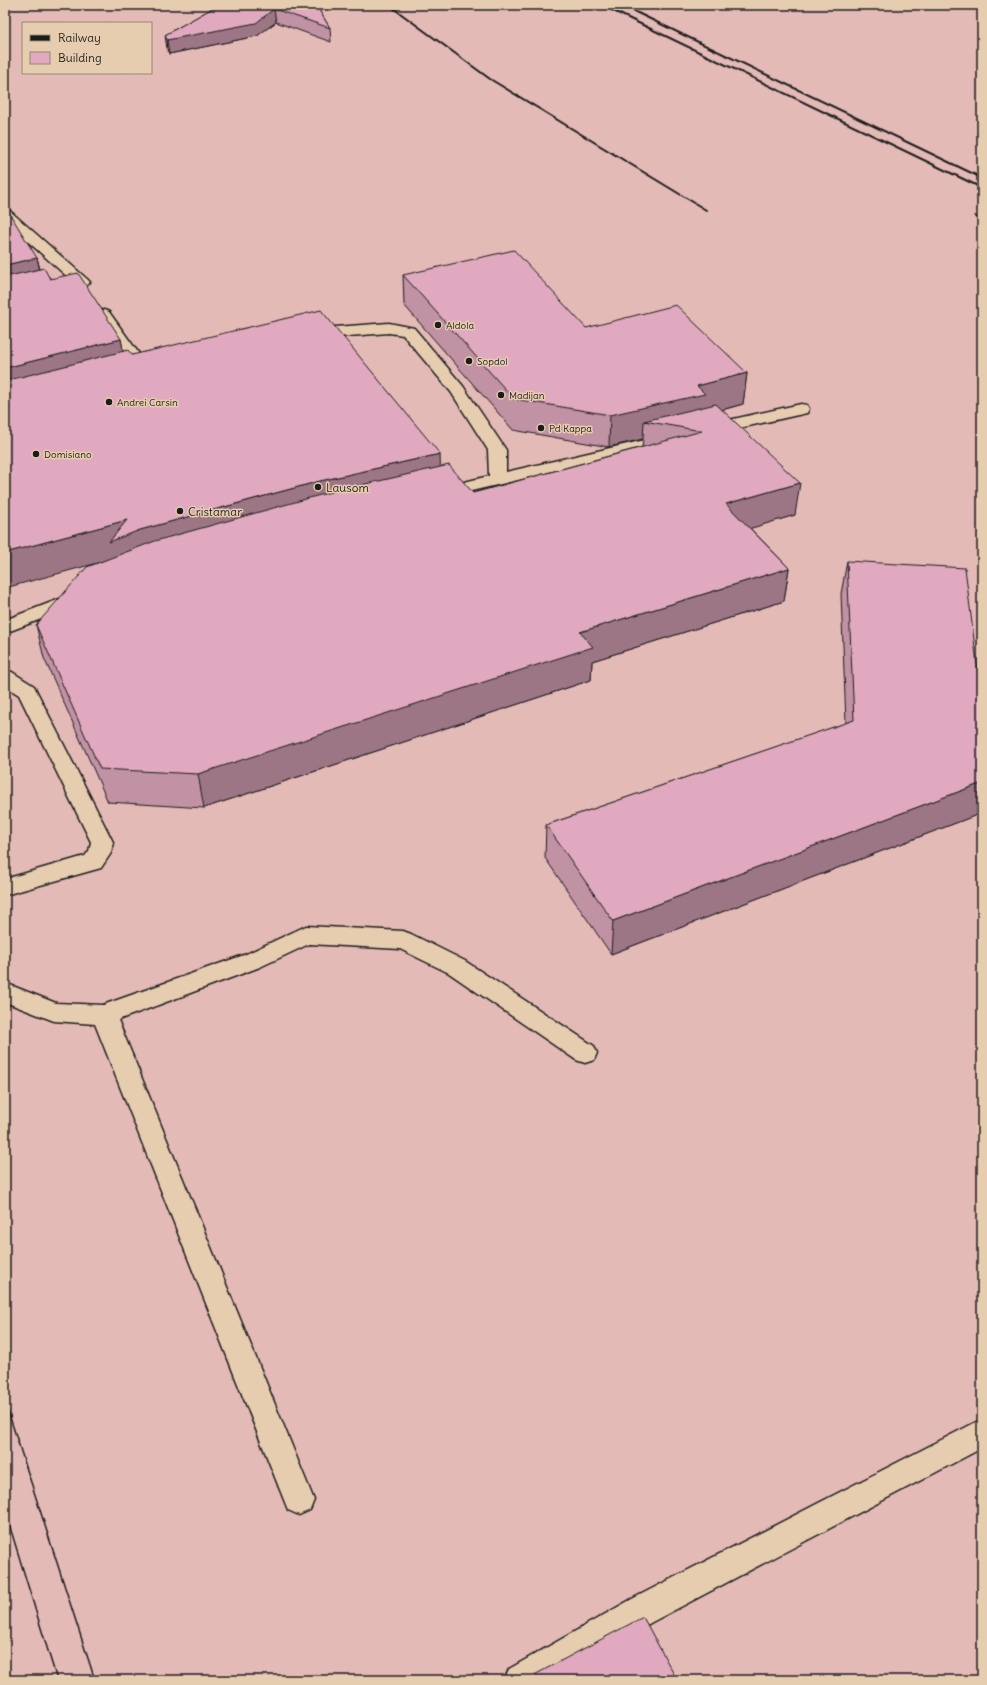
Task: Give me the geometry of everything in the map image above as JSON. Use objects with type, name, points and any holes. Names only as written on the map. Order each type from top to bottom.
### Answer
[{"type":"lane","points":[[5,214],[82,282],[144,372]]},
{"type":"lane","points":[[50,293],[82,282]]},
{"type":"lane","points":[[290,338],[313,333],[382,328],[408,331],[456,389],[497,450],[498,479]]},
{"type":"lane","points":[[421,497],[801,409]]},
{"type":"lane","points":[[5,627],[94,591]]},
{"type":"lane","points":[[5,678],[27,691],[102,842],[100,853],[93,862],[5,887]]},
{"type":"lane","points":[[5,992],[54,1012],[104,1015],[252,961],[306,935],[403,940],[457,967],[585,1053]]},
{"type":"lane","points":[[104,1015],[299,1500]]},
{"type":"lane","points":[[520,1680],[641,1611],[982,1433]]},
{"type":"shaded area","points":[[5,5],[982,5],[982,1680],[5,1680]]},
{"type":"building","points":[[218,5],[316,5],[330,28],[274,9],[256,23],[167,40],[165,35]]},
{"type":"building","points":[[5,206],[37,258],[5,265]]},
{"type":"building","points":[[514,250],[586,328],[676,305],[747,373],[697,386],[705,394],[610,415],[514,399],[403,275]]},
{"type":"building","points":[[44,268],[50,279],[78,273],[121,339],[5,368],[5,277]]},
{"type":"building","points":[[321,310],[440,454],[320,481],[140,530],[109,542],[127,520],[5,553],[5,381],[128,350],[132,355]]},
{"type":"building","points":[[716,404],[800,483],[726,504],[789,568],[580,632],[593,647],[198,774],[100,769],[36,625],[87,567],[155,541],[331,492],[449,465],[473,493],[702,431],[644,421]]},
{"type":"building","points":[[847,561],[965,568],[982,703],[982,783],[613,921],[546,825],[854,720]]},
{"type":"building","points":[[643,1617],[677,1680],[525,1680]]},
{"type":"tram line","points":[[5,1402],[95,1680]]},
{"type":"tram line","points":[[5,1511],[57,1680]]},
{"type":"railway","points":[[389,5],[490,79],[706,210]]},
{"type":"railway","points":[[601,5],[982,188]]},
{"type":"railway","points":[[621,5],[982,178]]},
{"type":"railway","points":[[975,216],[982,220]]},
{"type":"place","name":"Aldola","points":[[438,325]]},
{"type":"place","name":"Sopdol","points":[[469,361]]},
{"type":"place","name":"Madijan","points":[[501,395]]},
{"type":"place","name":"Andrei Carsin","points":[[109,402]]},
{"type":"place","name":"Pd Kappa","points":[[541,428]]},
{"type":"place","name":"Domisiano","points":[[36,454]]},
{"type":"place","name":"Lausom","points":[[318,487]]},
{"type":"place","name":"Cristamar","points":[[180,511]]}]
